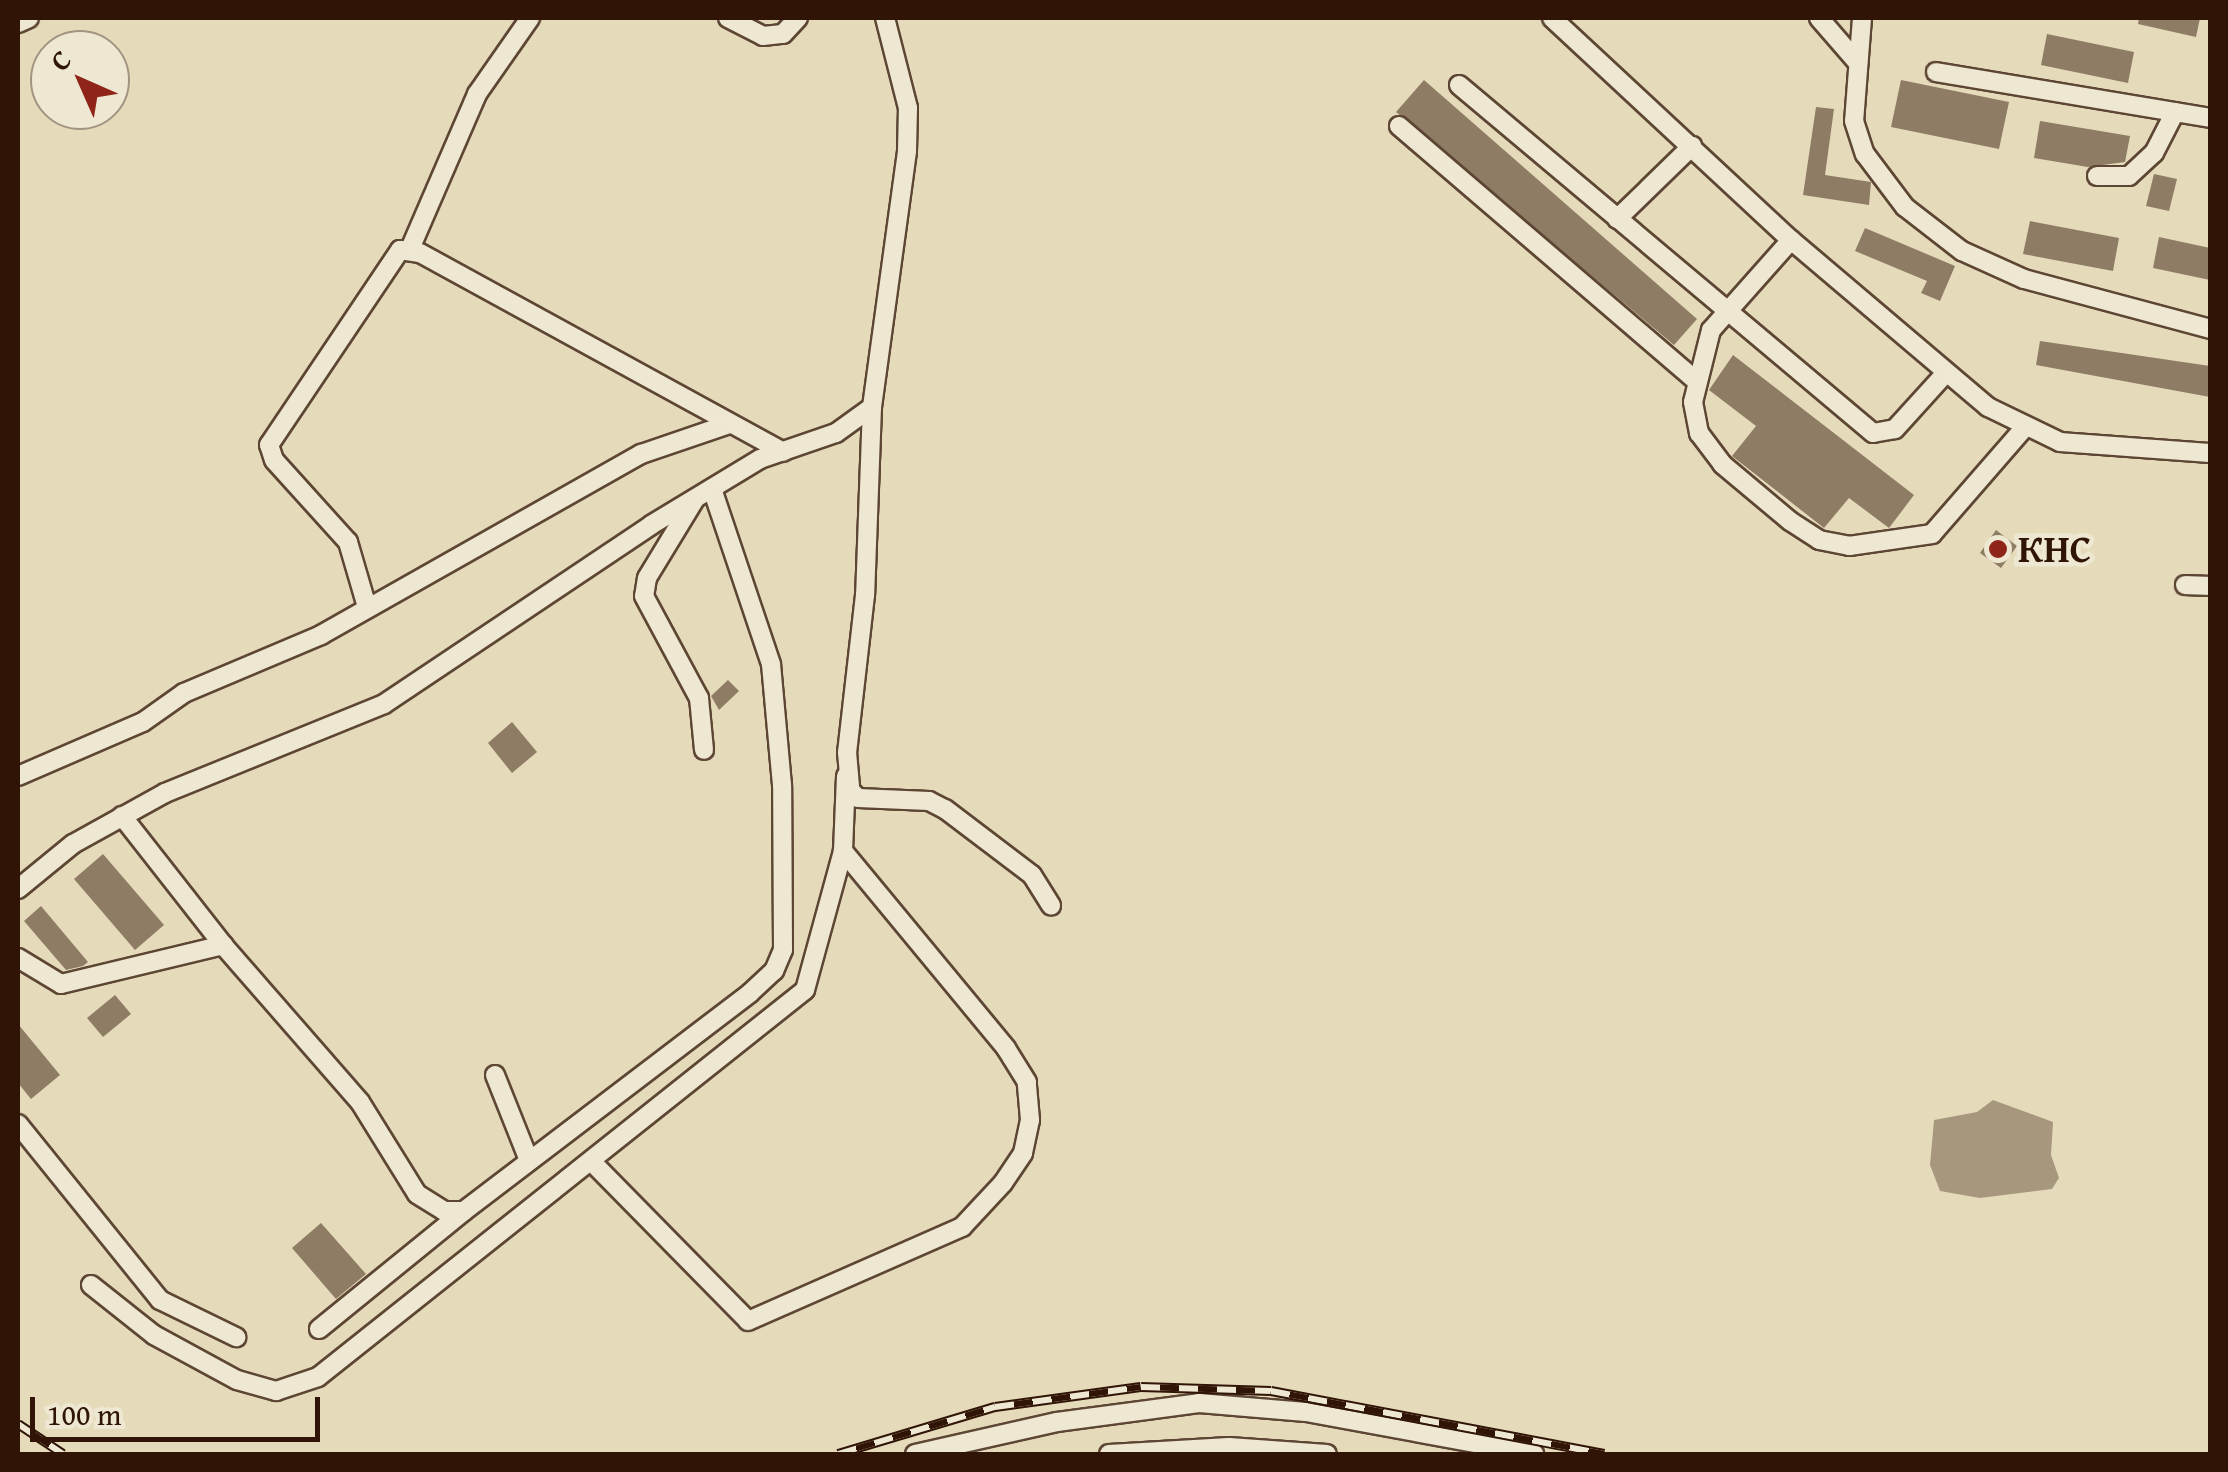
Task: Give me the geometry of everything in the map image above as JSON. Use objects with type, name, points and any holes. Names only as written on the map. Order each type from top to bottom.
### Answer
[{"type":"street","points":[[18,22],[29,18]]},
{"type":"street","points":[[368,607],[348,542],[274,460],[270,445],[390,258],[410,249],[478,94],[530,18]]},
{"type":"street","points":[[728,18],[763,36],[782,34],[798,18]]},
{"type":"street","points":[[91,1285],[154,1335],[237,1380],[276,1391],[296,1389],[594,1163],[805,990],[844,851],[846,776],[866,578],[872,407],[908,122],[885,18]]},
{"type":"street","points":[[1552,18],[1791,240],[1944,374],[2024,428],[2060,442],[2210,453]]},
{"type":"street","points":[[1819,18],[1858,63]]},
{"type":"street","points":[[1862,18],[1854,121],[1865,154],[1905,207],[1934,232],[2024,279],[2210,329]]},
{"type":"street","points":[[1936,72],[2210,118]]},
{"type":"street","points":[[1459,85],[1873,433],[1895,429],[1944,374]]},
{"type":"street","points":[[2097,176],[2129,176],[2154,153],[2175,112]]},
{"type":"street","points":[[1399,126],[1695,380]]},
{"type":"street","points":[[1617,220],[1692,146]]},
{"type":"street","points":[[1791,240],[1724,310],[1695,380],[1700,433],[1722,464],[1819,540],[1849,546],[1932,534],[2024,428]]},
{"type":"street","points":[[410,249],[784,452]]},
{"type":"street","points":[[19,887],[122,816],[384,704],[704,494],[784,452],[836,433],[872,407]]},
{"type":"street","points":[[18,776],[92,746],[184,693],[321,635],[641,454],[729,424]]},
{"type":"street","points":[[704,494],[647,578],[644,596],[700,698],[704,750]]},
{"type":"street","points":[[319,1330],[528,1158],[774,971],[783,950],[782,786],[772,664],[704,494]]},
{"type":"street","points":[[2184,584],[2210,586]]},
{"type":"street","points":[[846,776],[858,798],[929,800],[945,809],[1020,864],[1051,906]]},
{"type":"street","points":[[122,816],[224,945],[360,1102],[417,1194],[444,1211],[464,1211]]},
{"type":"street","points":[[594,1163],[748,1322],[962,1228],[1002,1182],[1023,1154],[1027,1082],[936,959],[844,851]]},
{"type":"street","points":[[18,958],[62,984],[224,945]]},
{"type":"street","points":[[495,1076],[528,1158]]},
{"type":"street","points":[[18,1124],[160,1300],[236,1337]]},
{"type":"street","points":[[915,1454],[1057,1422],[1199,1403],[1306,1412],[1534,1454]]},
{"type":"street","points":[[1110,1454],[1229,1447],[1327,1454]]},
{"type":"shaded area","points":[[1993,1100],[2053,1122],[2051,1155],[2059,1178],[2052,1189],[1980,1198],[1940,1191],[1930,1165],[1934,1120],[1977,1112]]},
{"type":"building","points":[[2139,18],[2200,18],[2196,37],[2138,24]]},
{"type":"building","points":[[2047,34],[2134,52],[2128,83],[2041,65]]},
{"type":"building","points":[[1424,80],[1697,319],[1674,345],[1396,112]]},
{"type":"building","points":[[1901,80],[2009,102],[1999,149],[1891,127]]},
{"type":"building","points":[[1816,107],[1834,109],[1825,175],[1871,182],[1869,205],[1803,195]]},
{"type":"building","points":[[2040,121],[2130,136],[2125,162],[2088,167],[2034,158]]},
{"type":"building","points":[[2154,174],[2177,179],[2169,211],[2146,206]]},
{"type":"building","points":[[2030,221],[2119,238],[2113,271],[2023,254]]},
{"type":"building","points":[[1865,228],[1955,266],[1940,301],[1921,293],[1927,281],[1855,251]]},
{"type":"building","points":[[2159,237],[2210,248],[2210,280],[2153,268]]},
{"type":"building","points":[[2040,341],[2210,366],[2210,397],[2036,365]]},
{"type":"building","points":[[1733,355],[1914,495],[1889,528],[1849,498],[1824,528],[1732,456],[1756,426],[1709,390]]},
{"type":"building","name":"КНС","points":[[1996,530],[2017,546],[2001,568],[1980,553]]},
{"type":"building","points":[[728,680],[739,691],[719,710],[711,696]]},
{"type":"building","points":[[512,722],[537,752],[512,773],[488,743]]},
{"type":"building","points":[[103,854],[164,925],[135,950],[74,879]]},
{"type":"building","points":[[41,906],[88,962],[83,966],[66,970],[24,921]]},
{"type":"building","points":[[115,995],[131,1014],[103,1037],[87,1018]]},
{"type":"building","points":[[18,1024],[60,1075],[31,1099],[18,1083]]},
{"type":"building","points":[[321,1223],[366,1274],[336,1299],[292,1248]]},
{"type":"railway","points":[[838,1454],[995,1407],[1141,1387],[1271,1391],[1604,1454]]},
{"type":"railway","points":[[18,1424],[63,1454]]},
{"type":"place","name":"КНС","points":[[1998,549]]}]
